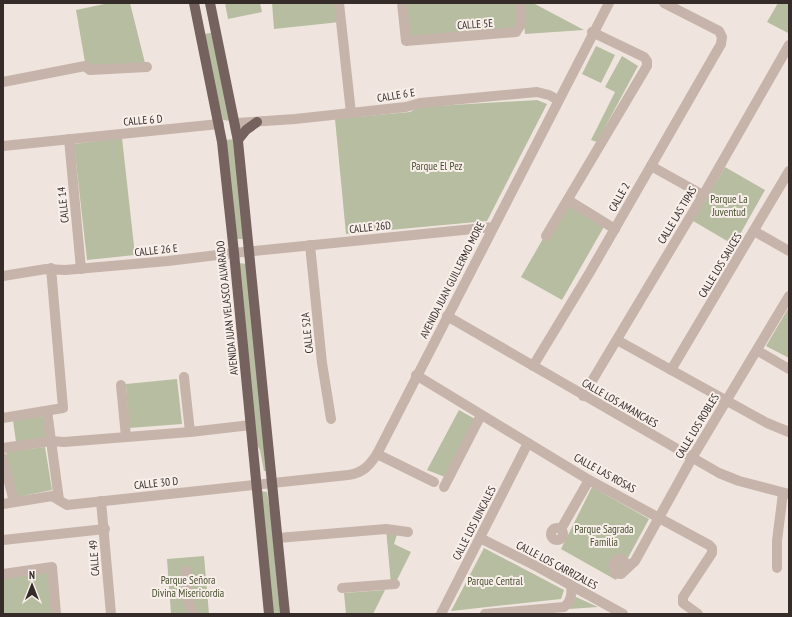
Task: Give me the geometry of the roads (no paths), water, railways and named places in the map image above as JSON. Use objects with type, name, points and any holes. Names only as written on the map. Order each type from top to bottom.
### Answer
[{"type":"main road","name":"AVENIDA JUAN VELASCO ALVARADO","points":[[194,3],[220,127],[234,253],[269,614]]},
{"type":"main road","points":[[210,3],[238,140],[285,614]]},
{"type":"main road","points":[[198,21],[213,17]]},
{"type":"main road","points":[[238,140],[246,130],[257,122]]},
{"type":"main road","points":[[220,127],[236,126]]},
{"type":"street","points":[[339,3],[351,113]]},
{"type":"street","name":"CALLE 5E","points":[[402,3],[406,41],[511,33],[520,29],[520,3]]},
{"type":"street","name":"AVENIDA JUAN GUILLERMO MORE","points":[[257,484],[357,474],[365,469],[377,454],[592,32],[609,3]]},
{"type":"street","name":"CALLE 2","points":[[533,366],[615,229],[721,44],[722,37],[719,31],[664,3]]},
{"type":"street","points":[[546,236],[647,66],[647,61],[644,57],[592,32]]},
{"type":"street","name":"CALLE LAS TIPAS","points":[[583,396],[788,50]]},
{"type":"street","points":[[3,82],[86,66],[90,70],[147,67]]},
{"type":"street","name":"CALLE 6 E","points":[[236,126],[257,122],[406,107],[420,103],[537,92],[549,95],[558,100]]},
{"type":"street","name":"CALLE 6 D","points":[[3,146],[69,139],[220,127]]},
{"type":"street","name":"CALLE 14","points":[[69,139],[81,269]]},
{"type":"street","points":[[651,166],[703,194]]},
{"type":"street","name":"CALLE LOS SAUCES","points":[[671,370],[789,171]]},
{"type":"street","points":[[568,200],[615,229]]},
{"type":"street","name":"CALLE 26D","points":[[249,251],[493,227]]},
{"type":"street","points":[[754,231],[789,251]]},
{"type":"street","name":"CALLE 52A","points":[[310,245],[322,363],[330,419]]},
{"type":"street","name":"CALLE 26 E","points":[[3,276],[51,268],[65,270],[81,269],[168,261],[249,251]]},
{"type":"street","points":[[3,418],[63,408],[51,268]]},
{"type":"street","name":"CALLE LOS ROBLES","points":[[627,568],[635,561],[692,458],[758,351],[789,296]]},
{"type":"street","name":"CALLE LOS AMANCAES","points":[[446,316],[692,458],[738,481],[786,494]]},
{"type":"street","points":[[617,340],[767,423],[789,432]]},
{"type":"street","points":[[758,351],[789,369]]},
{"type":"street","name":"CALLE LAS ROSAS","points":[[416,375],[589,480],[659,516],[712,548],[712,553],[683,597],[683,603],[698,614]]},
{"type":"street","points":[[184,377],[190,432]]},
{"type":"street","points":[[121,385],[126,437]]},
{"type":"street","points":[[47,411],[59,500]]},
{"type":"street","points":[[444,487],[481,415]]},
{"type":"street","points":[[3,448],[51,441],[64,442],[190,432],[251,425]]},
{"type":"street","name":"CALLE LOS JUNCALES","points":[[441,614],[528,443]]},
{"type":"street","points":[[377,454],[434,482]]},
{"type":"street","points":[[3,458],[14,502]]},
{"type":"street","points":[[561,529],[589,480]]},
{"type":"street","name":"CALLE 30 D","points":[[3,504],[52,496],[67,505],[257,484]]},
{"type":"street","points":[[777,568],[777,541],[786,494]]},
{"type":"street","name":"CALLE 49","points":[[101,501],[111,614]]},
{"type":"street","points":[[278,538],[386,529],[408,532]]},
{"type":"street","points":[[3,540],[104,530]]},
{"type":"street","name":"CALLE LOS CARRIZALES","points":[[480,538],[570,584],[623,614]]},
{"type":"street","points":[[3,574],[52,567],[56,614]]},
{"type":"street","points":[[186,571],[187,596],[193,614]]},
{"type":"street","points":[[342,588],[395,584]]},
{"type":"street","points":[[485,614],[564,607],[569,603],[571,596],[570,584]]},
{"type":"street","points":[[446,602],[452,614]]},
{"type":"park label","name":"Parque El Pez","points":[[437,166]]},
{"type":"park label","name":"Parque La Juventud","points":[[729,205]]},
{"type":"park label","name":"Parque Sagrada Familia","points":[[604,535]]},
{"type":"park label","name":"Parque Central","points":[[495,581]]},
{"type":"park label","name":"Parque Señora Divina Misericordia","points":[[188,586]]}]
